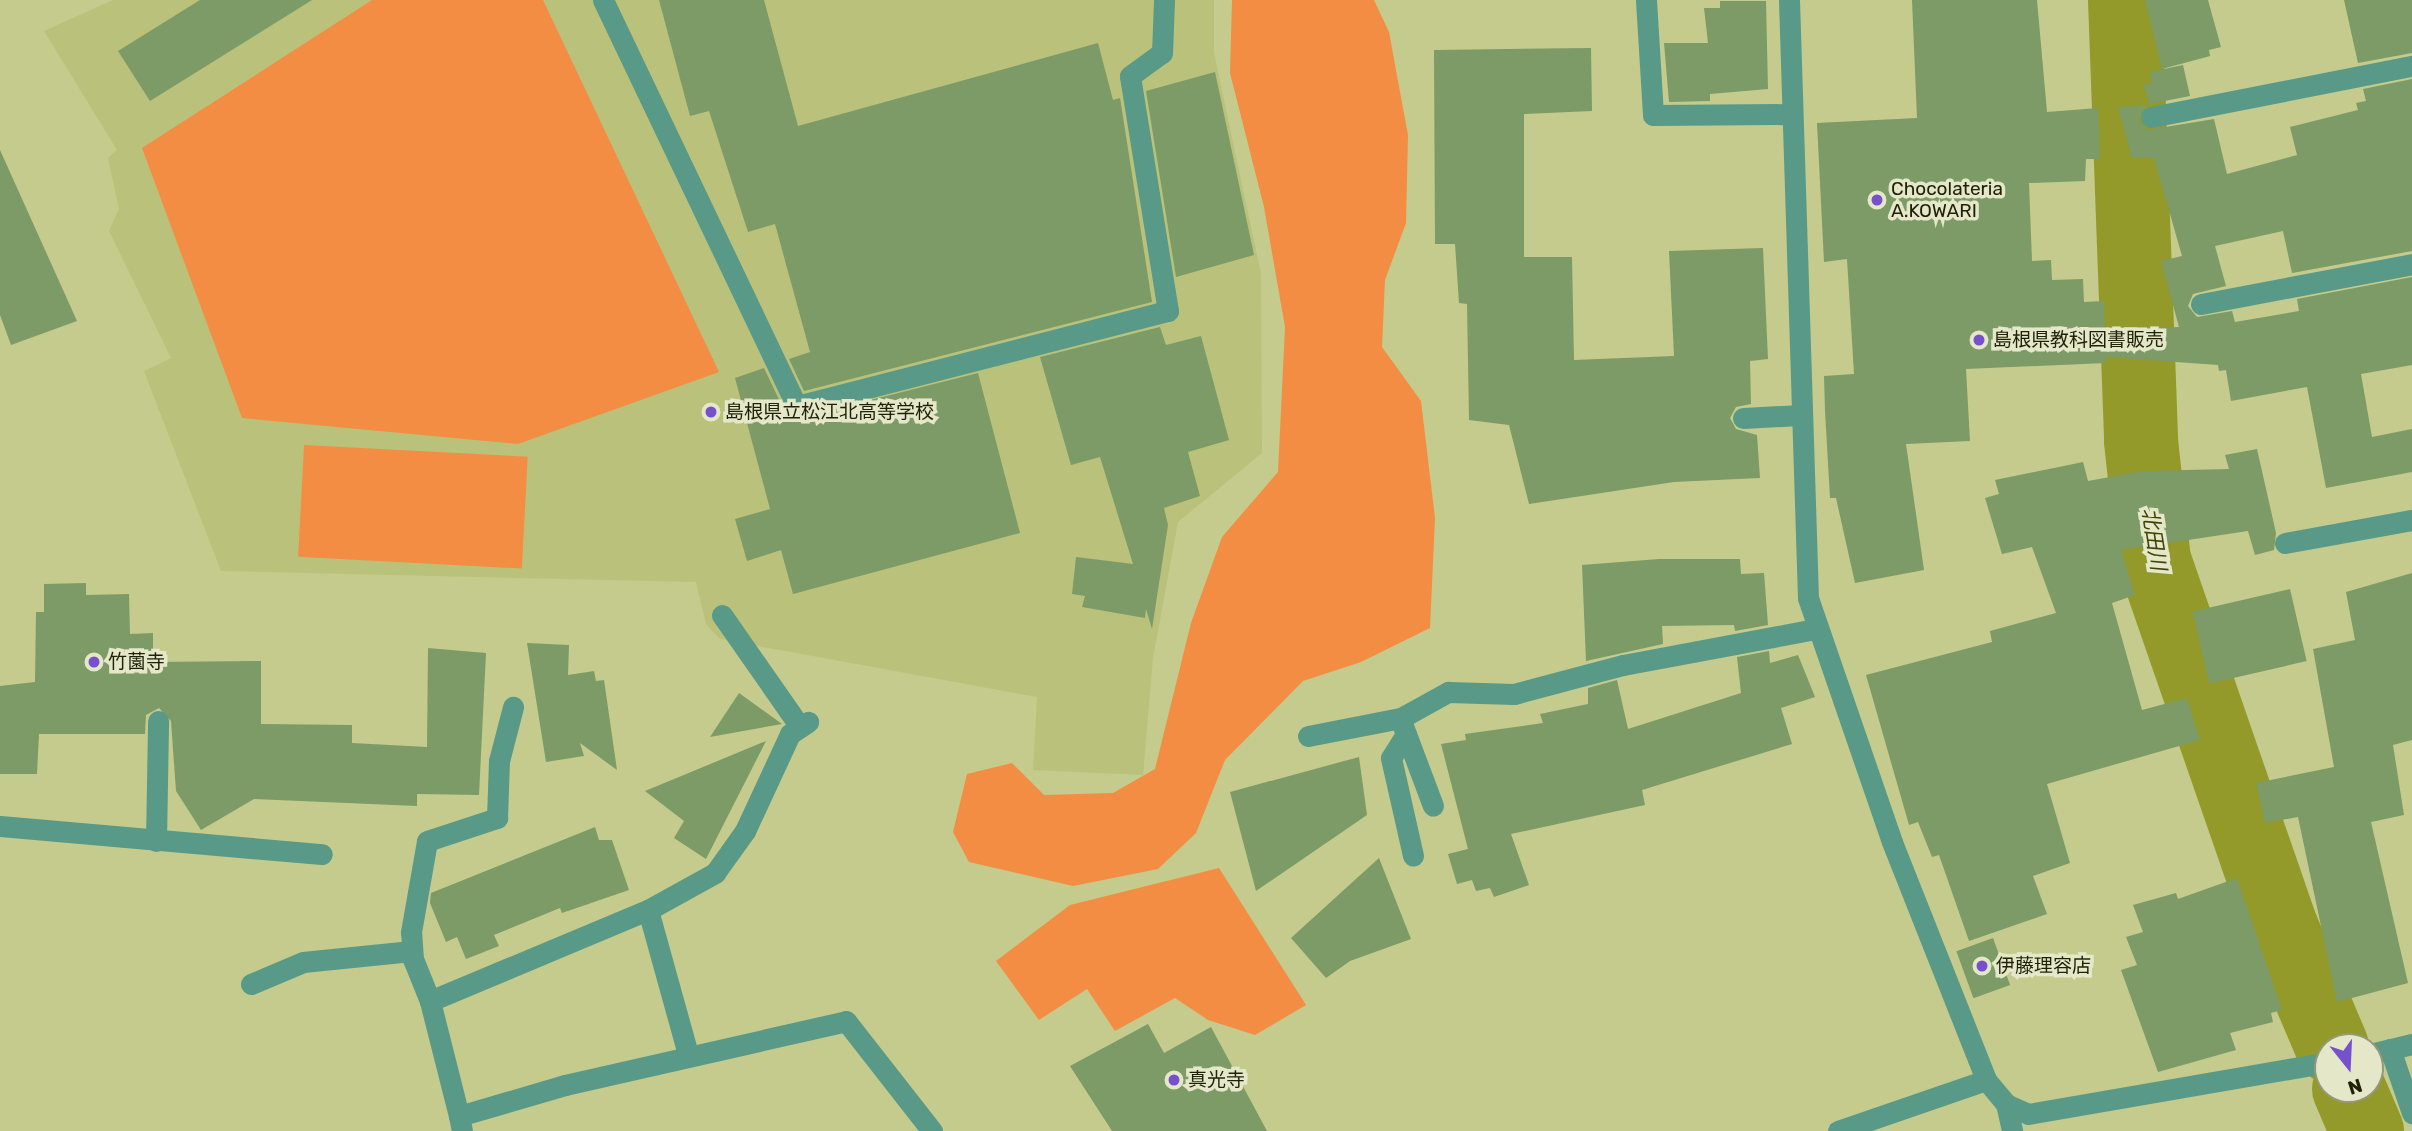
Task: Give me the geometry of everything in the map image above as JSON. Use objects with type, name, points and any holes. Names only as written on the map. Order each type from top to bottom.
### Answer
[{"type":"street","points":[[603,0],[797,406],[1168,312],[1130,76],[1162,52],[1164,0]]},
{"type":"street","points":[[1646,0],[1653,116],[1792,114]]},
{"type":"street","points":[[1789,0],[1808,598],[1816,629],[1986,1080],[2006,1104],[2028,1114],[2314,1064]]},
{"type":"street","points":[[2151,117],[2412,66]]},
{"type":"street","points":[[2201,304],[2412,264]]},
{"type":"street","points":[[1743,418],[1801,415]]},
{"type":"street","points":[[2286,543],[2412,520]]},
{"type":"street","points":[[430,1001],[648,910],[728,861],[790,734],[804,725],[722,615]]},
{"type":"street","points":[[1308,736],[1403,726],[1448,692],[1514,694],[1623,665],[1816,629]]},
{"type":"street","points":[[513,707],[499,761],[498,818],[427,841],[411,951],[430,1001],[460,1124],[688,1054],[846,1021],[932,1131]]},
{"type":"street","points":[[156,841],[158,721]]},
{"type":"street","points":[[1403,726],[1433,806]]},
{"type":"street","points":[[1403,726],[1391,758],[1413,856]]},
{"type":"street","points":[[0,826],[322,854]]},
{"type":"street","points":[[648,910],[688,1054]]},
{"type":"street","points":[[251,984],[303,962],[411,951]]},
{"type":"street","points":[[2384,1050],[2412,1044]]},
{"type":"street","points":[[2384,1059],[2412,1113]]},
{"type":"street","points":[[1838,1131],[1986,1080]]},
{"type":"street","points":[[2006,1104],[2011,1131]]},
{"type":"shaded area","name":"島根県立松江北高等学校","points":[[113,0],[1214,0],[1214,53],[1261,274],[1262,453],[1178,522],[1153,658],[1143,775],[1033,770],[1037,697],[720,639],[706,624],[696,582],[221,571],[144,371],[171,358],[109,231],[119,209],[108,158],[117,150],[44,31]]},
{"type":"shaded area","name":"島根県立松江北高等学校","points":[[372,0],[543,0],[719,372],[518,444],[242,418],[142,148]]},
{"type":"shaded area","points":[[1232,0],[1374,0],[1389,32],[1408,135],[1406,223],[1385,280],[1382,347],[1421,401],[1435,518],[1430,628],[1361,662],[1303,681],[1225,760],[1196,833],[1158,869],[1073,886],[969,862],[953,832],[967,774],[1012,763],[1044,795],[1113,793],[1155,769],[1191,623],[1222,537],[1278,472],[1285,327],[1264,207],[1230,73]]},
{"type":"shaded area","points":[[304,445],[528,457],[522,569],[298,557]]},
{"type":"shaded area","points":[[1219,868],[1306,1005],[1255,1035],[1208,1020],[1175,998],[1115,1031],[1087,989],[1039,1020],[996,961],[1070,905]]},
{"type":"building","points":[[200,0],[312,0],[150,101],[118,51]]},
{"type":"building","name":"島根県立松江北高等学校","points":[[659,0],[764,0],[798,126],[1098,43],[1113,100],[1120,98],[1152,302],[804,391],[789,359],[810,352],[775,224],[748,232],[709,111],[690,116]]},
{"type":"building","points":[[1912,0],[2037,0],[2047,112],[2098,108],[2100,159],[2086,159],[2085,181],[2029,183],[2032,261],[2051,260],[2052,280],[2083,279],[2084,302],[2104,301],[2105,330],[2179,327],[2161,261],[2182,256],[2154,158],[2132,158],[2118,107],[2147,105],[2138,119],[2147,130],[2214,119],[2227,174],[2297,155],[2290,127],[2358,110],[2356,103],[2366,101],[2363,89],[2412,79],[2412,251],[2292,273],[2283,231],[2215,246],[2226,286],[2193,294],[2188,306],[2197,317],[2232,311],[2235,322],[2299,311],[2297,299],[2412,277],[2412,365],[2361,374],[2372,437],[2412,429],[2412,472],[2326,488],[2307,387],[2231,401],[2226,370],[2219,371],[2218,365],[2106,357],[2106,363],[1966,369],[1970,441],[1906,444],[1924,570],[1855,583],[1836,498],[1830,498],[1824,376],[1854,374],[1847,259],[1824,262],[1817,123],[1917,118]]},
{"type":"building","points":[[2145,0],[2208,0],[2221,47],[2209,50],[2210,56],[2162,69]]},
{"type":"building","points":[[2344,0],[2412,0],[2412,53],[2358,63]]},
{"type":"building","points":[[1720,1],[1766,1],[1768,89],[1710,94],[1710,101],[1669,102],[1664,43],[1708,43],[1704,8],[1720,8]]},
{"type":"building","points":[[1591,48],[1592,111],[1524,114],[1524,257],[1572,257],[1574,360],[1674,356],[1669,251],[1763,248],[1768,359],[1750,361],[1751,404],[1736,407],[1730,418],[1736,429],[1757,435],[1760,478],[1674,482],[1529,504],[1509,425],[1469,420],[1467,304],[1459,303],[1455,244],[1435,244],[1434,50]]},
{"type":"building","points":[[2183,65],[2190,96],[2149,104],[2144,85],[2152,83],[2150,72]]},
{"type":"building","points":[[1215,72],[1254,255],[1176,277],[1146,91]]},
{"type":"building","points":[[0,150],[77,321],[11,345],[0,315]]},
{"type":"building","points":[[1160,327],[1166,345],[1201,336],[1229,440],[1188,452],[1200,496],[1164,508],[1168,525],[1152,629],[1146,609],[1145,618],[1082,607],[1085,596],[1072,594],[1076,557],[1133,564],[1100,457],[1071,465],[1040,357]]},
{"type":"building","name":"島根県立松江北高等学校","points":[[764,368],[785,412],[795,419],[978,373],[1020,533],[793,594],[781,550],[747,561],[735,519],[770,509],[735,378]]},
{"type":"building","points":[[2257,449],[2276,533],[2274,550],[2255,555],[2248,531],[2121,550],[2135,595],[2112,603],[2142,710],[2187,698],[2200,740],[2047,784],[2070,863],[2033,876],[2047,914],[1969,941],[1939,855],[1932,857],[1918,822],[1909,825],[1866,675],[1992,642],[1990,631],[2056,613],[2032,547],[2002,554],[1985,498],[1999,494],[1995,480],[2083,462],[2088,481],[2143,471],[2229,469],[2225,455]]},
{"type":"building","points":[[1659,559],[1740,559],[1741,574],[1764,573],[1768,625],[1735,631],[1734,625],[1662,626],[1663,644],[1586,661],[1582,565]]},
{"type":"building","points":[[2412,573],[2412,740],[2393,745],[2404,815],[2371,822],[2408,983],[2337,1002],[2298,817],[2265,823],[2256,783],[2334,767],[2313,649],[2355,640],[2346,592]]},
{"type":"building","points":[[86,583],[86,595],[129,594],[130,634],[153,633],[153,662],[261,661],[261,724],[352,725],[352,743],[427,747],[428,648],[486,653],[479,795],[417,794],[417,806],[254,799],[201,830],[176,791],[171,721],[159,708],[146,715],[145,734],[39,734],[37,774],[0,774],[0,686],[35,682],[36,612],[44,612],[44,584]]},
{"type":"building","points":[[2290,589],[2307,661],[2209,684],[2193,611]]},
{"type":"building","points":[[527,643],[569,645],[568,675],[594,671],[596,681],[604,680],[617,770],[580,743],[584,756],[546,762]]},
{"type":"building","points":[[1769,651],[1770,663],[1798,655],[1815,697],[1781,708],[1792,744],[1642,790],[1645,805],[1511,834],[1529,885],[1494,897],[1490,888],[1476,891],[1472,880],[1457,884],[1448,854],[1468,849],[1441,744],[1466,740],[1465,734],[1543,723],[1540,714],[1588,704],[1588,688],[1617,680],[1628,729],[1741,693],[1737,657]]},
{"type":"building","points":[[739,693],[782,724],[710,737]]},
{"type":"building","points":[[766,741],[706,859],[674,838],[684,821],[645,791]]},
{"type":"building","points":[[1359,757],[1367,815],[1256,891],[1230,792]]},
{"type":"building","points":[[595,827],[599,840],[612,840],[629,890],[562,913],[560,908],[494,935],[499,946],[466,959],[457,937],[446,942],[430,903],[431,893]]},
{"type":"building","points":[[1379,858],[1411,939],[1350,961],[1326,978],[1291,938]]},
{"type":"building","points":[[2237,878],[2282,1010],[2271,1013],[2273,1022],[2230,1033],[2236,1050],[2158,1072],[2121,970],[2137,965],[2126,937],[2143,932],[2133,905],[2176,893],[2178,899]]},
{"type":"building","name":"伊藤理容店","points":[[1993,938],[2010,985],[1973,998],[1956,951]]},
{"type":"building","name":"真光寺","points":[[1148,1024],[1164,1053],[1211,1027],[1267,1131],[1112,1131],[1070,1066]]},
{"type":"waterway","name":"北田川","points":[[2125,0],[2141,441],[2154,560],[2282,929],[2326,1033]]},
{"type":"waterway","name":"北田川","points":[[2355,1103],[2367,1131]]},
{"type":"place","name":"Chocolateria A.KOWARI","points":[[1877,200]]},
{"type":"place","name":"島根県教科図書販売","points":[[1979,340]]},
{"type":"place","name":"島根県立松江北高等学校","points":[[711,412]]},
{"type":"place","name":"竹薗寺","points":[[94,662]]},
{"type":"place","name":"伊藤理容店","points":[[1982,966]]},
{"type":"place","name":"真光寺","points":[[1174,1080]]}]
